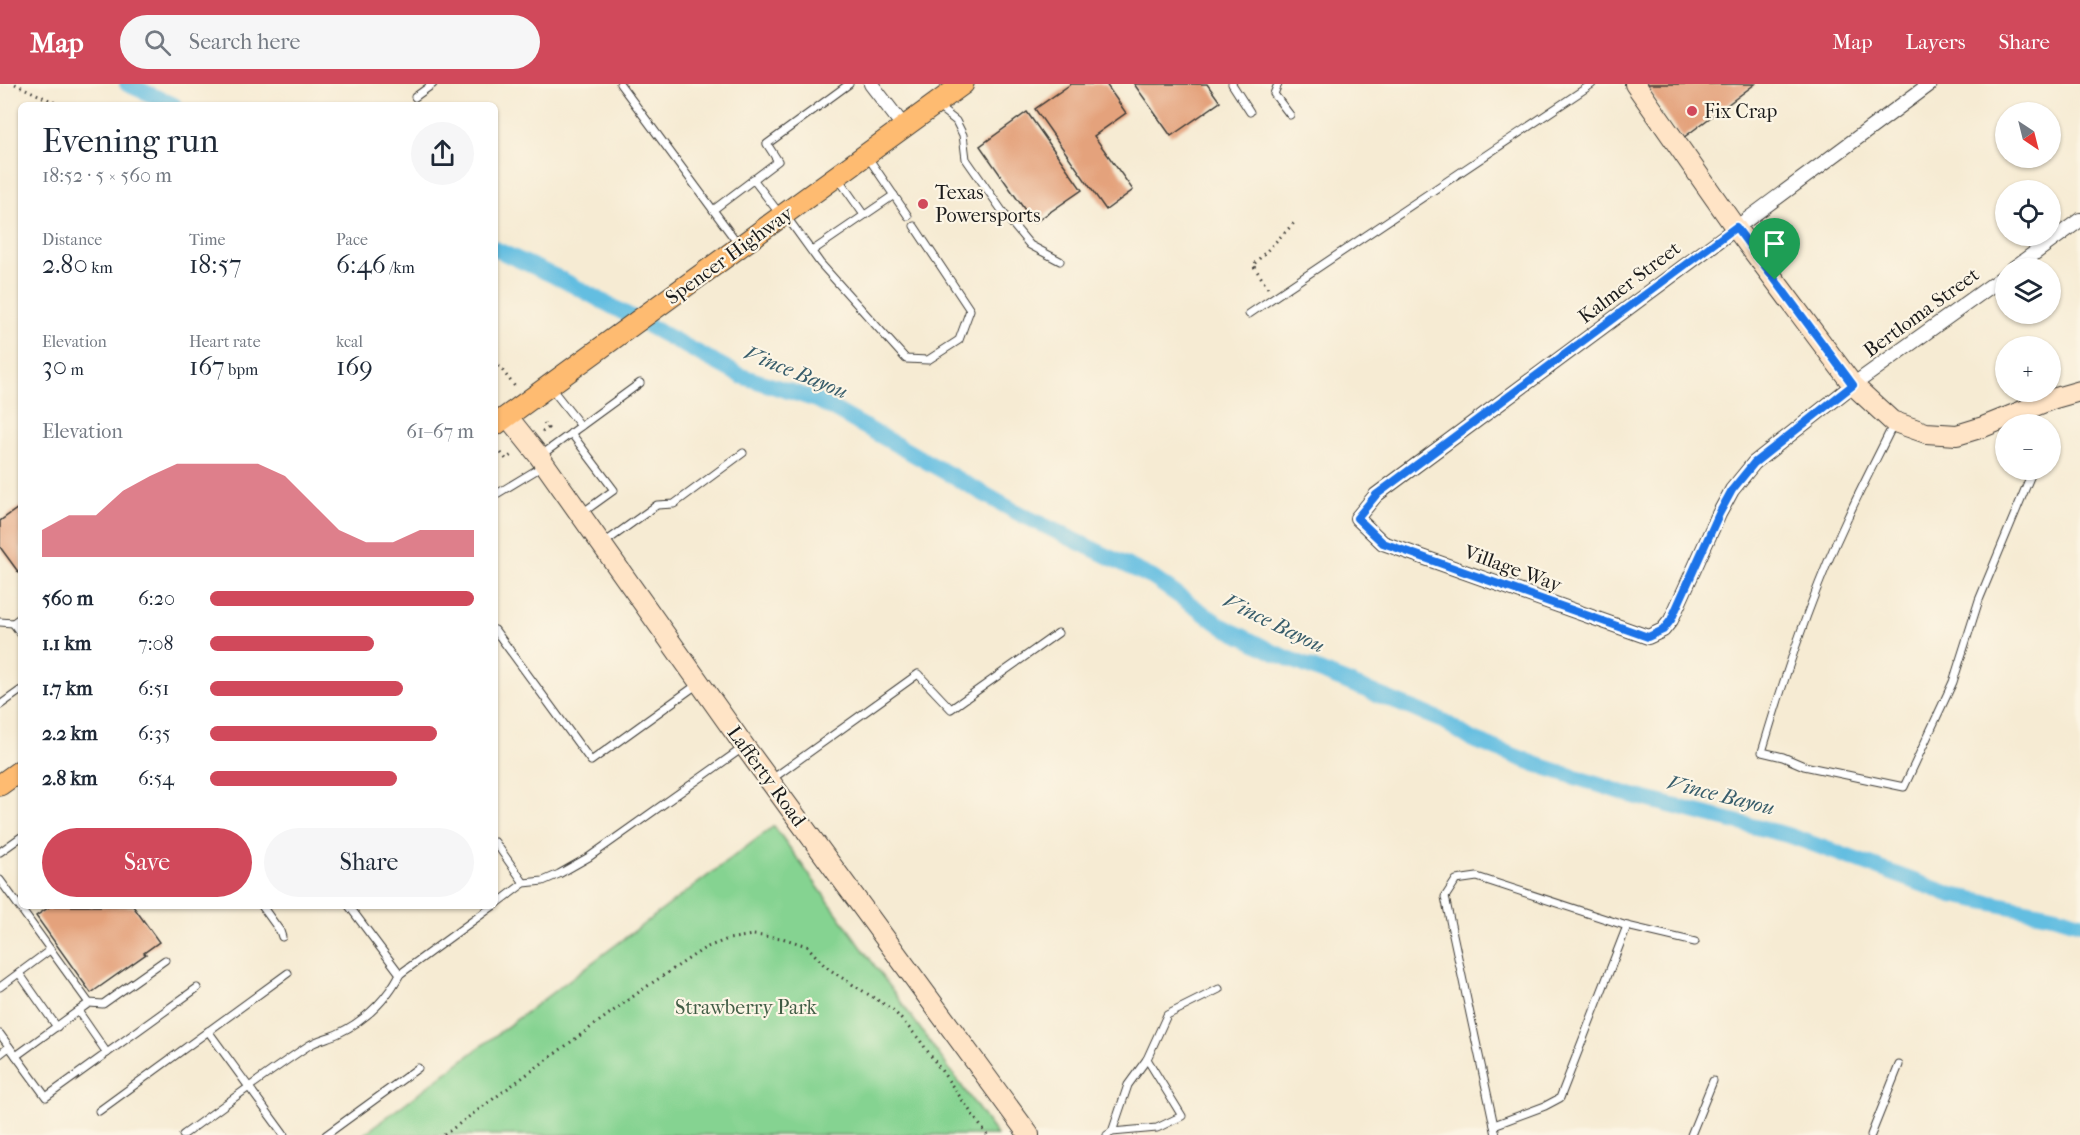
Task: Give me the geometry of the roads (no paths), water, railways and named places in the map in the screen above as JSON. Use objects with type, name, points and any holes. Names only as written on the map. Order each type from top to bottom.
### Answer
[{"type":"main road","name":"Spencer Highway","points":[[501,420],[963,84]]},
{"type":"main road","points":[[0,786],[18,772]]},
{"type":"street","points":[[871,84],[904,127]]},
{"type":"street","points":[[1635,84],[1736,227],[1853,385],[1895,422],[1926,433],[1957,435],[1995,424]]},
{"type":"street","name":"Kalmer Street","points":[[1357,518],[1376,495],[1930,84]]},
{"type":"street","points":[[2028,258],[2080,220]]},
{"type":"street","name":"Bertloma Street","points":[[1663,630],[1671,620],[1732,490],[1754,463],[1853,385],[1995,283]]},
{"type":"street","points":[[2034,414],[2052,399],[2080,391]]},
{"type":"street","name":"Lafferty Road","points":[[501,420],[542,461],[745,747],[1029,1135]]},
{"type":"street","name":"Village Way","points":[[1357,518],[1383,543],[1648,637],[1663,630]]},
{"type":"lane","points":[[415,97],[434,84]]},
{"type":"lane","points":[[620,84],[740,247]]},
{"type":"lane","points":[[713,210],[778,160],[766,144],[849,84]]},
{"type":"lane","points":[[1232,84],[1250,112]]},
{"type":"lane","points":[[1278,84],[1274,94],[1290,116]]},
{"type":"lane","points":[[1249,314],[1587,86]]},
{"type":"lane","points":[[935,104],[956,121],[963,135],[966,159],[1005,215],[1030,245],[1060,261]]},
{"type":"lane","points":[[866,154],[908,216]]},
{"type":"lane","points":[[836,176],[864,215]]},
{"type":"lane","points":[[753,179],[906,359],[928,360],[959,340],[970,310],[914,226]]},
{"type":"lane","points":[[812,251],[894,195]]},
{"type":"lane","points":[[498,493],[516,484],[571,433],[640,383]]},
{"type":"lane","points":[[549,385],[580,426]]},
{"type":"lane","points":[[1895,422],[1845,523],[1824,574],[1781,686],[1761,752],[1783,757],[1804,766],[1904,787],[1953,682],[1979,600],[2029,480]]},
{"type":"lane","points":[[571,433],[614,490],[580,514]]},
{"type":"lane","points":[[601,544],[657,505],[674,504],[743,453]]},
{"type":"lane","points":[[0,622],[13,623],[18,619]]},
{"type":"lane","points":[[13,623],[18,630]]},
{"type":"lane","points":[[770,781],[918,674],[951,709],[1058,633]]},
{"type":"lane","points":[[498,634],[591,761],[700,683]]},
{"type":"lane","points":[[0,705],[18,692]]},
{"type":"lane","points":[[498,902],[524,884],[543,881],[560,874],[589,856],[745,747]]},
{"type":"lane","points":[[0,852],[18,839]]},
{"type":"lane","points":[[498,846],[524,884]]},
{"type":"lane","points":[[1496,1135],[1445,897],[1456,880],[1478,877],[1627,926],[1695,942]]},
{"type":"lane","points":[[0,880],[18,900]]},
{"type":"lane","points":[[24,909],[50,950],[89,1003]]},
{"type":"lane","points":[[264,909],[282,937]]},
{"type":"lane","points":[[354,909],[400,974]]},
{"type":"lane","points":[[183,1135],[310,1044],[338,1033],[369,1012],[391,991],[400,974],[489,909]]},
{"type":"lane","points":[[1494,1125],[1560,1098],[1627,926]]},
{"type":"lane","points":[[0,987],[50,950]]},
{"type":"lane","points":[[16,1056],[89,1003],[103,1004],[165,960]]},
{"type":"lane","points":[[19,973],[57,1027]]},
{"type":"lane","points":[[99,1111],[288,973]]},
{"type":"lane","points":[[0,1034],[46,1097],[197,988]]},
{"type":"lane","points":[[1147,1059],[1182,1116],[1157,1128],[1110,1133],[1128,1085],[1147,1059],[1167,1015],[1219,989]]},
{"type":"lane","points":[[78,1011],[107,1053]]},
{"type":"lane","points":[[208,1031],[284,1135]]},
{"type":"lane","points":[[0,1054],[9,1047]]},
{"type":"lane","points":[[1871,1135],[1899,1065]]},
{"type":"lane","points":[[326,1135],[418,1068]]},
{"type":"lane","points":[[1691,1135],[1713,1081]]},
{"type":"waterway","name":"Vince Bayou","points":[[127,84],[167,102]]},
{"type":"waterway","name":"Vince Bayou","points":[[498,250],[563,280],[741,376],[817,400],[1018,513],[1153,578],[1222,626],[1275,653],[1443,721],[1471,739],[1538,765],[1630,795],[1791,836],[1952,895],[2057,916],[2080,923]]},
{"type":"place","name":"Fix Crap","points":[[1692,111]]},
{"type":"place","name":"Texas Powersports","points":[[923,204]]},
{"type":"park label","name":"Strawberry Park","points":[[746,1007]]}]
